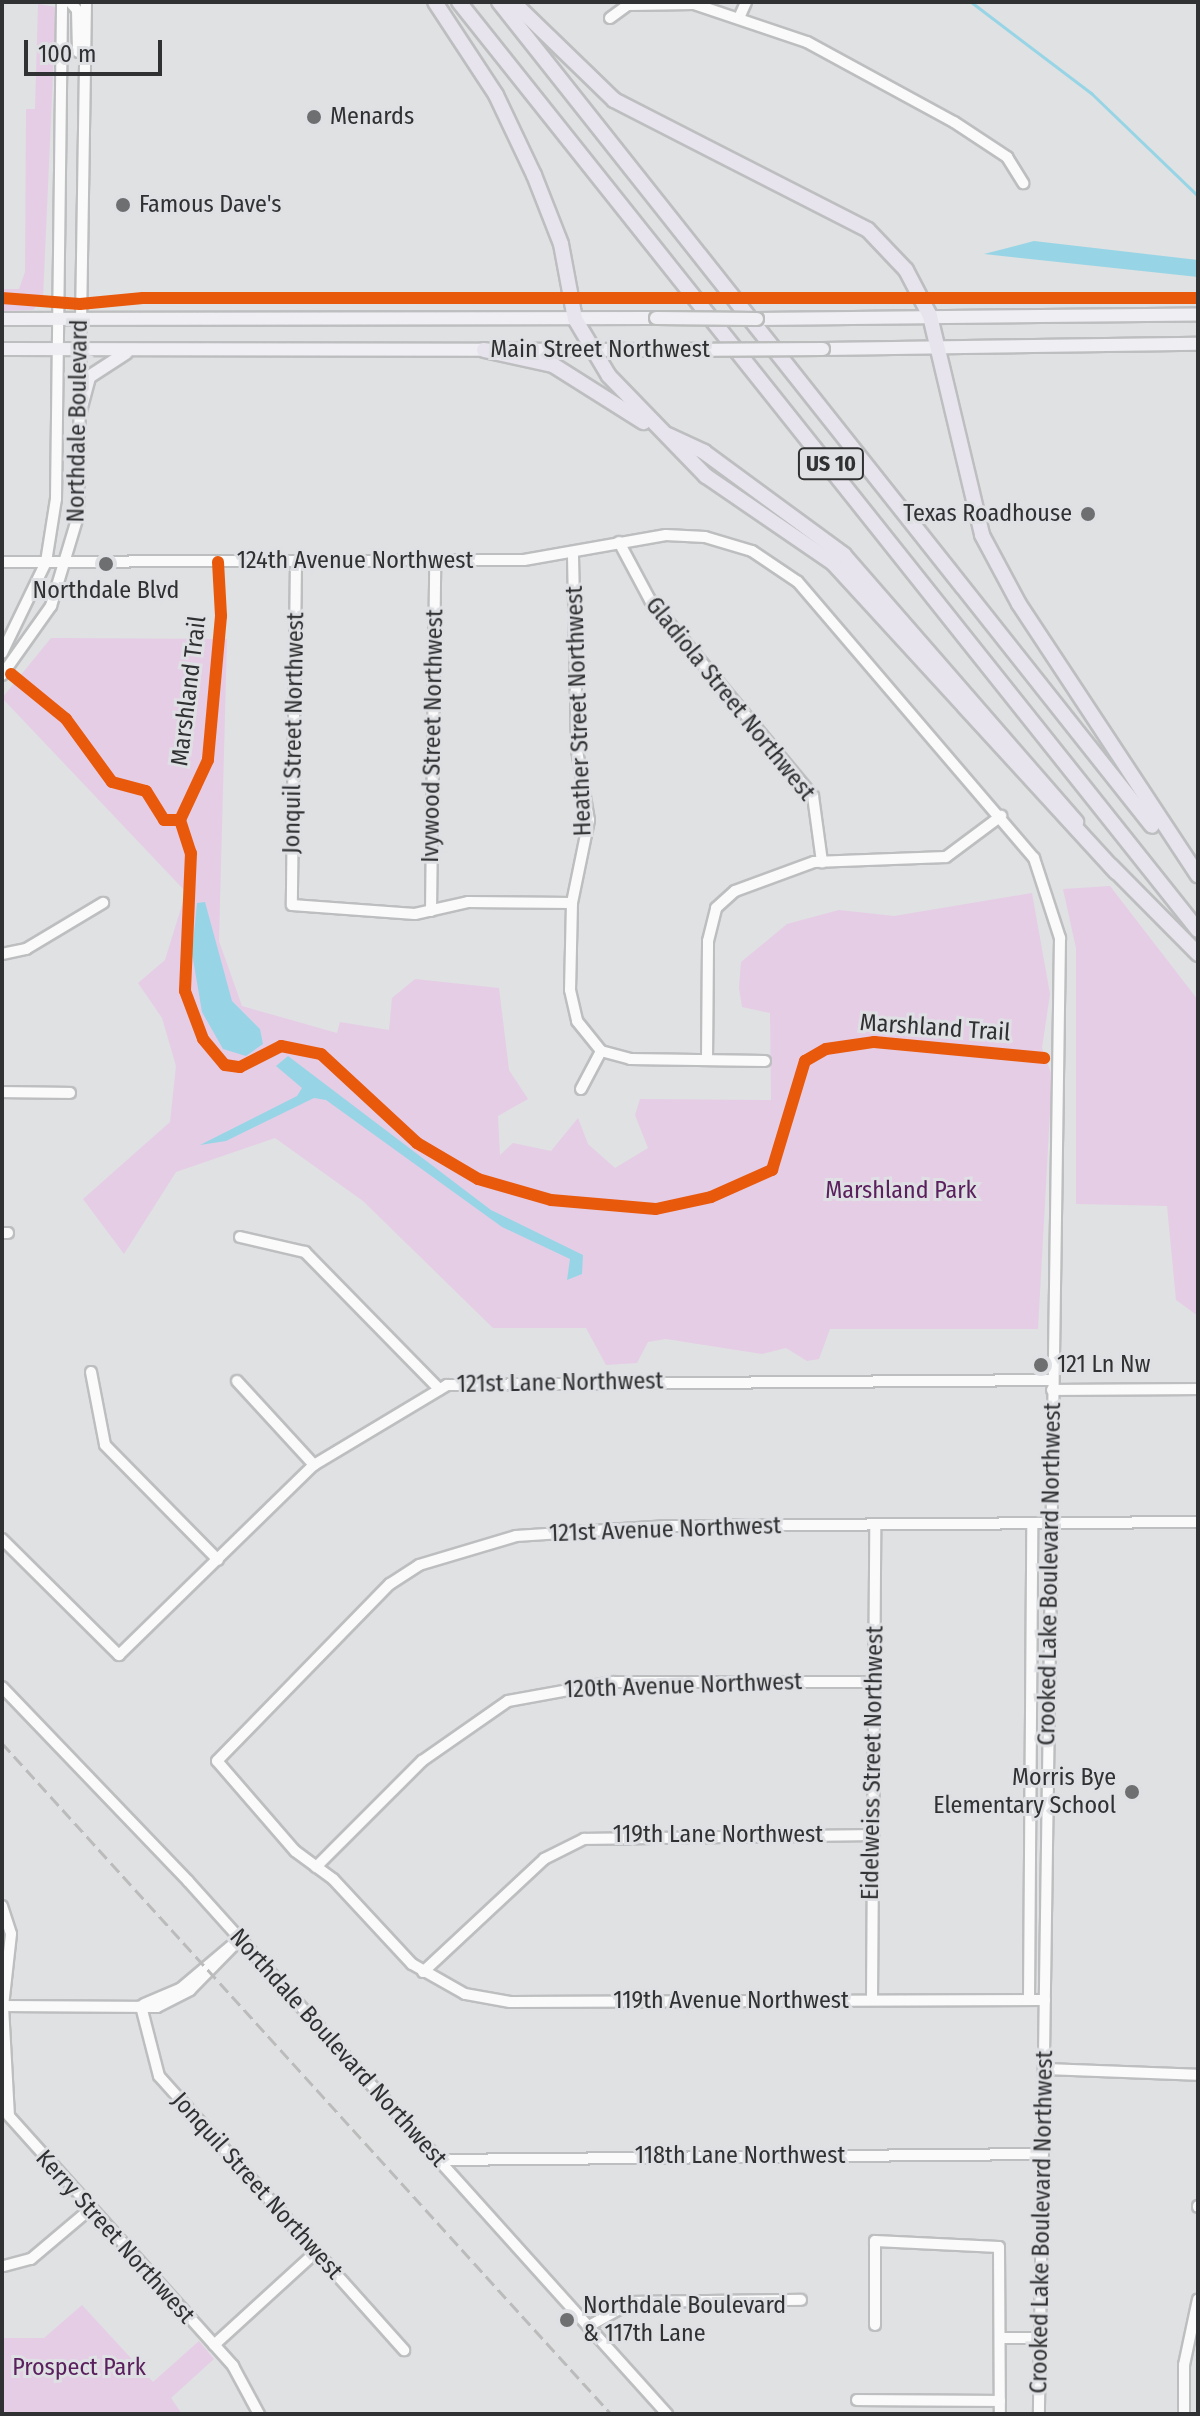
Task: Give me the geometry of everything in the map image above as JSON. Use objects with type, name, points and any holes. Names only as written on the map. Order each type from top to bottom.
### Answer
[{"type":"highway","points":[[435,2],[496,95],[534,175],[561,244],[575,319],[590,349],[623,394],[667,435]]},
{"type":"highway","name":"US 10","points":[[459,2],[1198,930]]},
{"type":"highway","name":"US 10","points":[[499,2],[1198,882]]},
{"type":"highway","points":[[513,2],[614,100],[868,230],[906,270],[930,316],[982,535],[1019,604],[1198,875]]},
{"type":"highway","points":[[484,350],[553,365],[740,476],[844,555],[1116,872],[1198,954]]},
{"type":"main road","name":"Main Street Northwest","points":[[2,319],[1198,314]]},
{"type":"main road","name":"Main Street Northwest","points":[[2,349],[672,350],[1198,344]]},
{"type":"main road","points":[[80,411],[89,377],[106,360],[137,349]]},
{"type":"street","name":"Northdale Boulevard","points":[[2,653],[46,562],[56,499],[54,349],[62,2]]},
{"type":"street","points":[[70,2],[84,64]]},
{"type":"street","name":"Northdale Boulevard","points":[[2,675],[36,632],[69,562],[78,516],[86,2]]},
{"type":"street","points":[[739,18],[746,2]]},
{"type":"street","points":[[610,18],[628,5],[681,3],[739,18],[820,48],[940,113],[1007,157],[1023,183]]},
{"type":"street","name":"124th Avenue Northwest","points":[[2,562],[435,561],[573,556],[619,542],[705,537],[752,551],[798,582],[957,768]]},
{"type":"street","name":"Gladiola Street Northwest","points":[[619,542],[650,600],[813,796],[822,862]]},
{"type":"street","name":"Heather Street Northwest","points":[[573,556],[577,750],[589,820],[572,903],[570,990],[577,1021],[601,1051]]},
{"type":"street","name":"Jonquil Street Northwest","points":[[296,561],[292,905],[431,911]]},
{"type":"street","name":"Ivywood Street Northwest","points":[[431,911],[435,561]]},
{"type":"street","name":"Crooked Lake Boulevard Northwest","points":[[957,768],[1034,858],[1060,938],[1039,2414]]},
{"type":"street","points":[[707,1060],[708,941],[716,908],[755,880],[822,862],[946,857],[1001,816]]},
{"type":"street","points":[[431,911],[468,902],[572,903]]},
{"type":"street","points":[[2,954],[26,949],[103,903]]},
{"type":"street","points":[[581,1089],[601,1051],[707,1060],[765,1061]]},
{"type":"street","points":[[2,1092],[70,1093]]},
{"type":"street","points":[[240,1237],[305,1252],[439,1389]]},
{"type":"street","points":[[91,1372],[105,1445],[218,1560]]},
{"type":"street","name":"121st Lane Northwest","points":[[2,1539],[119,1655],[314,1465],[439,1389],[518,1379],[1198,1389]]},
{"type":"street","points":[[237,1381],[314,1465]]},
{"type":"street","name":"121st Avenue Northwest","points":[[316,1867],[217,1761],[390,1584],[419,1565],[516,1536],[579,1529],[1198,1522]]},
{"type":"street","points":[[1029,2000],[1032,1525]]},
{"type":"street","name":"Eidelweiss Street Northwest","points":[[872,2000],[875,1527]]},
{"type":"street","name":"120th Avenue Northwest","points":[[316,1867],[422,1761],[508,1701],[613,1682],[874,1682]]},
{"type":"street","name":"Northdale Boulevard Northwest","points":[[2,1687],[240,1939],[667,2414]]},
{"type":"street","name":"119th Lane Northwest","points":[[423,1972],[544,1859],[584,1839],[871,1835]]},
{"type":"street","points":[[316,1867],[423,1972]]},
{"type":"street","name":"Kerry Street Northwest","points":[[2,1906],[11,1941],[2,2006],[9,2116],[89,2210],[214,2345],[252,2392],[259,2414]]},
{"type":"street","points":[[2,2006],[141,2006],[180,1989],[240,1939]]},
{"type":"street","name":"119th Avenue Northwest","points":[[423,1972],[465,1994],[510,2002],[1045,2000]]},
{"type":"street","name":"Jonquil Street Northwest","points":[[141,2006],[159,2076],[404,2350]]},
{"type":"street","points":[[1044,2069],[1198,2075]]},
{"type":"street","name":"118th Lane Northwest","points":[[438,2160],[1043,2154]]},
{"type":"street","points":[[4,2266],[31,2259],[89,2210]]},
{"type":"street","points":[[875,2325],[875,2241],[999,2247],[1000,2414]]},
{"type":"street","points":[[214,2345],[316,2252]]},
{"type":"street","points":[[1184,2414],[1184,2365],[1198,2299]]},
{"type":"street","points":[[589,2326],[632,2302],[801,2300]]},
{"type":"street","points":[[1000,2338],[1039,2338]]},
{"type":"street","points":[[857,2400],[1000,2401]]},
{"type":"green space","points":[[38,4],[56,7],[43,298],[33,310],[2,311],[2,289],[19,289],[25,272],[26,109],[35,109]]},
{"type":"green space","name":"Marshland Park","points":[[51,638],[227,639],[219,941],[242,1006],[337,1033],[340,1022],[389,1030],[392,998],[415,979],[499,988],[509,1070],[528,1099],[498,1116],[500,1155],[513,1143],[551,1151],[578,1118],[588,1144],[615,1168],[648,1148],[635,1115],[640,1099],[771,1100],[770,1013],[742,1007],[739,988],[741,962],[787,924],[839,910],[894,916],[1032,893],[1050,994],[1042,1048],[1052,1076],[1038,1329],[830,1329],[819,1359],[807,1361],[786,1348],[762,1354],[666,1339],[648,1342],[637,1363],[606,1365],[586,1328],[493,1328],[363,1201],[275,1138],[176,1172],[124,1254],[83,1199],[170,1122],[176,1066],[162,1018],[138,983],[165,960],[186,892],[2,698]]},
{"type":"green space","points":[[1110,886],[1198,1000],[1198,1316],[1176,1300],[1167,1206],[1076,1204],[1076,948],[1063,889]]},
{"type":"green space","name":"Prospect Park","points":[[82,2305],[153,2382],[199,2341],[214,2359],[171,2398],[182,2414],[2,2414],[2,2338],[44,2338]]},
{"type":"water","points":[[1034,241],[1198,260],[1198,277],[984,254]]},
{"type":"water","points":[[205,902],[232,1001],[260,1029],[263,1044],[246,1056],[223,1049],[202,1012],[192,953],[197,903]]},
{"type":"water","points":[[288,1056],[491,1210],[583,1255],[582,1274],[567,1280],[570,1259],[502,1227],[326,1100],[314,1098],[226,1141],[200,1145],[297,1096],[302,1088],[276,1066]]},
{"type":"waterway","points":[[971,2],[1091,93],[1198,196]]},
{"type":"railway","points":[[2,1743],[611,2414]]},
{"type":"cycle path","points":[[2,298],[80,304],[143,298],[1198,298]]},
{"type":"cycle path","name":"Marshland Trail","points":[[218,562],[221,616],[208,760],[180,820],[191,853],[185,991],[203,1039],[225,1065],[240,1067],[281,1046],[321,1054],[417,1143],[478,1179],[551,1200],[656,1209],[711,1197],[772,1170],[805,1061],[826,1049],[874,1042],[1044,1058]]},
{"type":"cycle path","points":[[11,674],[66,719],[112,782],[146,791],[164,820],[180,820]]},
{"type":"place","name":"Menards","points":[[314,117]]},
{"type":"place","name":"Famous Dave's","points":[[123,205]]},
{"type":"place","name":"Texas Roadhouse","points":[[1088,514]]},
{"type":"place","name":"Northdale Blvd","points":[[106,564]]},
{"type":"place","name":"121 Ln Nw","points":[[1041,1365]]},
{"type":"place","name":"Morris Bye Elementary School","points":[[1132,1792]]},
{"type":"place","name":"Northdale Boulevard & 117th Lane","points":[[567,2320]]}]
